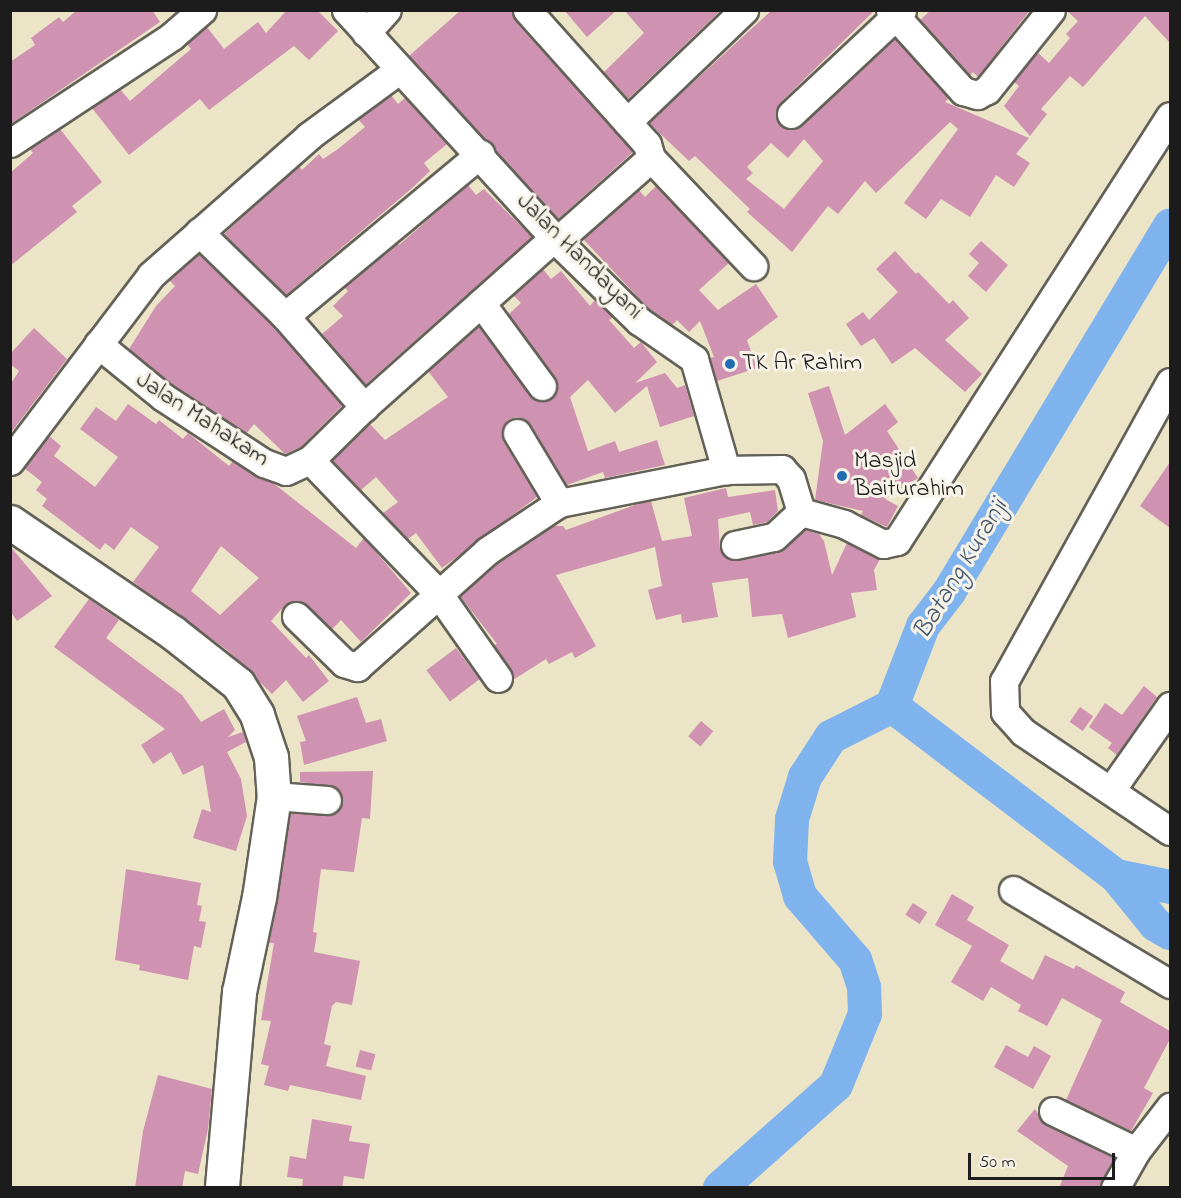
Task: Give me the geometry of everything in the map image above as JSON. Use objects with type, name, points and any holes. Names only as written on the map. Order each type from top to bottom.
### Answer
[{"type":"main road","points":[[10,522],[172,632],[238,684],[261,725],[271,757],[274,796],[259,897],[239,992],[222,1188]]},
{"type":"street","points":[[10,143],[172,36],[202,10]]},
{"type":"street","name":"Jalan Handayani","points":[[346,10],[399,70],[480,154],[555,240],[639,321],[694,359],[726,470]]},
{"type":"street","points":[[366,33],[387,10]]},
{"type":"street","points":[[527,10],[647,144],[651,158],[753,266]]},
{"type":"street","points":[[791,114],[896,13],[963,91],[977,95],[987,90],[1051,10]]},
{"type":"street","points":[[627,122],[725,16]]},
{"type":"street","points":[[10,461],[151,275],[309,136],[399,70]]},
{"type":"street","points":[[801,512],[844,524],[883,544],[897,541],[1170,116]]},
{"type":"street","points":[[285,316],[480,154]]},
{"type":"street","name":"Jalan Mahakam","points":[[98,344],[163,397],[264,462],[286,471],[310,460],[364,407],[481,303],[651,158]]},
{"type":"street","points":[[200,232],[285,316],[364,407]]},
{"type":"street","points":[[481,303],[542,386]]},
{"type":"street","points":[[1170,382],[1004,681],[1005,712],[1023,732],[1170,831]]},
{"type":"street","points":[[517,433],[559,503]]},
{"type":"street","points":[[310,460],[438,593],[498,678]]},
{"type":"street","points":[[296,616],[353,668],[487,551],[559,503],[726,470],[782,468],[791,479],[801,512]]},
{"type":"street","points":[[735,545],[774,537],[801,512]]},
{"type":"street","points":[[1111,790],[1170,706]]},
{"type":"street","points":[[274,796],[327,800]]},
{"type":"street","points":[[1012,891],[1170,984]]},
{"type":"street","points":[[1115,1188],[1136,1151],[1170,1107]]},
{"type":"street","points":[[1053,1110],[1136,1151]]},
{"type":"building","points":[[77,10],[152,10],[160,22],[12,123],[10,62],[35,45],[31,38],[59,17],[63,22]]},
{"type":"building","points":[[287,10],[317,10],[338,31],[309,60],[294,46],[209,110],[200,99],[129,155],[92,108],[120,89],[130,101],[191,49],[187,44],[207,27],[224,49],[258,22],[266,33]]},
{"type":"building","points":[[461,10],[512,10],[515,21],[633,152],[558,219],[409,56]]},
{"type":"building","points":[[564,10],[617,10],[587,37]]},
{"type":"building","points":[[624,10],[721,10],[628,99],[604,72],[644,33]]},
{"type":"building","points":[[772,10],[875,10],[780,103],[776,117],[786,129],[802,125],[895,39],[949,98],[945,102],[1029,138],[1016,154],[1030,163],[1014,187],[996,175],[970,217],[941,199],[926,219],[904,203],[958,129],[950,122],[876,193],[865,181],[838,214],[828,206],[792,252],[747,212],[750,209],[695,156],[689,161],[649,123]],"holes":[[[804,139],[823,161],[784,209],[746,179],[753,173],[747,167],[771,143],[788,158]]]},
{"type":"building","points":[[931,10],[1030,10],[978,77],[973,72],[970,75],[920,20]]},
{"type":"building","points":[[1066,10],[1170,10],[1170,43],[1145,16],[1083,87],[1070,76],[1041,109],[1047,114],[1030,136],[1004,106],[1019,86],[1014,82],[1037,52],[1049,63],[1070,38],[1066,34],[1078,21]]},
{"type":"building","points":[[391,95],[398,104],[405,98],[447,144],[424,163],[430,171],[411,189],[286,295],[224,234],[299,166],[302,170],[319,154],[323,159],[365,127],[358,119]]},
{"type":"building","points":[[60,129],[102,182],[72,206],[77,212],[10,266],[10,173],[33,153],[30,149]]},
{"type":"building","points":[[468,185],[476,195],[484,189],[532,237],[365,385],[322,334],[343,316],[333,306],[348,291],[344,287],[397,243],[399,245]]},
{"type":"building","points":[[656,186],[729,263],[699,290],[718,310],[756,284],[778,317],[747,340],[757,368],[717,381],[710,358],[714,357],[700,321],[689,332],[677,320],[672,325],[649,309],[583,239],[639,190],[645,197]]},
{"type":"building","points":[[981,241],[1008,265],[986,292],[968,276],[979,263],[969,254]]},
{"type":"building","points":[[895,251],[949,304],[953,300],[969,318],[945,340],[982,374],[965,392],[915,348],[892,364],[874,338],[861,346],[846,324],[863,312],[869,320],[898,292],[876,269]]},
{"type":"building","points":[[199,254],[274,327],[342,406],[301,447],[285,454],[254,424],[247,433],[172,384],[129,349],[156,306],[175,286],[169,280]]},
{"type":"building","points":[[543,269],[551,279],[561,271],[590,306],[595,300],[613,317],[609,320],[634,348],[641,342],[657,362],[635,383],[665,373],[677,388],[685,385],[694,416],[660,427],[647,386],[615,413],[588,380],[570,397],[588,451],[615,441],[619,452],[657,440],[665,465],[605,478],[603,472],[567,485],[530,424],[517,417],[509,419],[503,426],[503,441],[537,497],[442,568],[416,533],[408,539],[383,513],[398,502],[376,477],[361,490],[332,460],[370,424],[385,440],[448,397],[428,371],[479,326],[530,396],[543,402],[552,398],[557,392],[555,377],[509,314],[521,303],[513,295]]},
{"type":"building","points":[[34,328],[67,359],[10,434],[10,385],[19,371],[10,364],[10,354]]},
{"type":"building","points":[[829,386],[845,435],[885,404],[898,422],[887,431],[918,478],[885,499],[898,506],[887,527],[861,515],[863,511],[815,500],[823,441],[808,393]]},
{"type":"building","points":[[128,404],[156,424],[159,420],[183,439],[188,433],[229,466],[233,461],[273,483],[356,548],[364,538],[411,593],[361,642],[341,620],[332,629],[300,601],[285,605],[271,621],[306,658],[309,655],[329,681],[303,702],[286,680],[272,694],[227,650],[133,582],[159,547],[131,527],[114,550],[105,543],[100,550],[42,506],[47,499],[36,490],[42,482],[24,468],[49,436],[61,446],[54,456],[95,487],[118,457],[80,429],[96,407],[116,421]],"holes":[[[221,546],[259,578],[220,615],[191,591]]]},
{"type":"building","points":[[1170,462],[1170,528],[1140,506]]},
{"type":"building","points":[[726,488],[728,497],[775,490],[778,511],[767,522],[753,525],[750,512],[718,519],[720,549],[729,560],[778,552],[805,530],[819,534],[824,541],[832,575],[847,543],[880,559],[874,570],[877,590],[851,593],[856,617],[788,638],[782,614],[752,617],[748,578],[712,583],[718,617],[682,623],[681,614],[656,620],[648,590],[662,586],[655,547],[556,575],[596,646],[575,658],[572,652],[549,664],[546,659],[513,680],[511,669],[494,645],[497,644],[460,596],[497,563],[553,526],[563,526],[566,530],[643,502],[651,501],[662,541],[692,536],[684,498]]},
{"type":"building","points":[[10,546],[52,596],[17,621],[10,611]]},
{"type":"building","points":[[89,599],[119,620],[106,638],[182,695],[201,722],[224,709],[235,730],[228,737],[243,732],[246,742],[227,752],[241,779],[247,816],[236,851],[193,838],[202,809],[211,812],[203,765],[183,775],[171,752],[153,764],[141,745],[165,729],[54,647]]},
{"type":"building","points":[[456,648],[479,679],[450,701],[426,670]]},
{"type":"building","points":[[1144,686],[1157,697],[1117,755],[1108,748],[1112,743],[1089,727],[1105,703],[1122,715]]},
{"type":"building","points":[[357,697],[366,723],[381,719],[387,741],[304,765],[300,742],[306,741],[297,716]]},
{"type":"building","points":[[1080,707],[1093,716],[1083,731],[1070,722]]},
{"type":"building","points":[[701,721],[713,731],[700,747],[688,736]]},
{"type":"building","points":[[373,771],[370,819],[362,818],[354,872],[321,869],[313,932],[317,933],[314,952],[360,961],[352,1005],[336,1002],[332,1006],[324,1044],[331,1046],[326,1066],[366,1076],[361,1100],[290,1085],[288,1091],[264,1085],[269,1066],[261,1064],[271,1021],[261,1020],[274,943],[269,943],[290,813],[333,814],[343,802],[335,787],[300,782],[300,772]]},
{"type":"building","points":[[126,869],[201,883],[197,905],[202,906],[199,921],[206,922],[201,948],[194,946],[188,980],[139,970],[140,965],[115,960]]},
{"type":"building","points":[[952,894],[974,907],[967,920],[1009,945],[1000,961],[1033,980],[1045,955],[1074,969],[1076,965],[1125,992],[1120,1002],[1170,1031],[1170,1039],[1144,1088],[1153,1093],[1131,1131],[1066,1100],[1102,1020],[1062,998],[1047,1026],[1018,1011],[1021,1005],[991,987],[983,1001],[951,982],[972,946],[935,925]]},
{"type":"building","points":[[913,903],[927,912],[920,924],[905,915]]},
{"type":"building","points":[[1006,1045],[1028,1057],[1034,1046],[1051,1056],[1033,1089],[994,1067]]},
{"type":"building","points":[[360,1050],[375,1054],[371,1071],[356,1066]]},
{"type":"building","points":[[158,1075],[212,1089],[208,1129],[198,1174],[185,1171],[182,1188],[135,1188],[143,1131]]},
{"type":"building","points":[[1035,1109],[1046,1125],[1114,1158],[1099,1188],[1059,1188],[1068,1166],[1017,1131]]},
{"type":"building","points":[[312,1119],[352,1126],[349,1141],[370,1144],[364,1179],[344,1176],[342,1188],[302,1188],[303,1179],[287,1177],[290,1156],[306,1159]]},
{"type":"waterway","name":"Batang Kuranji","points":[[720,1188],[836,1085],[865,1014],[864,987],[855,960],[800,896],[790,862],[792,819],[805,777],[831,737],[892,706],[923,626],[949,592],[1170,226]]},
{"type":"waterway","points":[[892,706],[1116,876],[1156,925],[1170,933]]},
{"type":"waterway","points":[[1116,876],[1170,887]]},
{"type":"place","name":"TK Ar Rahim","points":[[730,364]]},
{"type":"place","name":"Masjid Baiturahim","points":[[842,476]]}]
